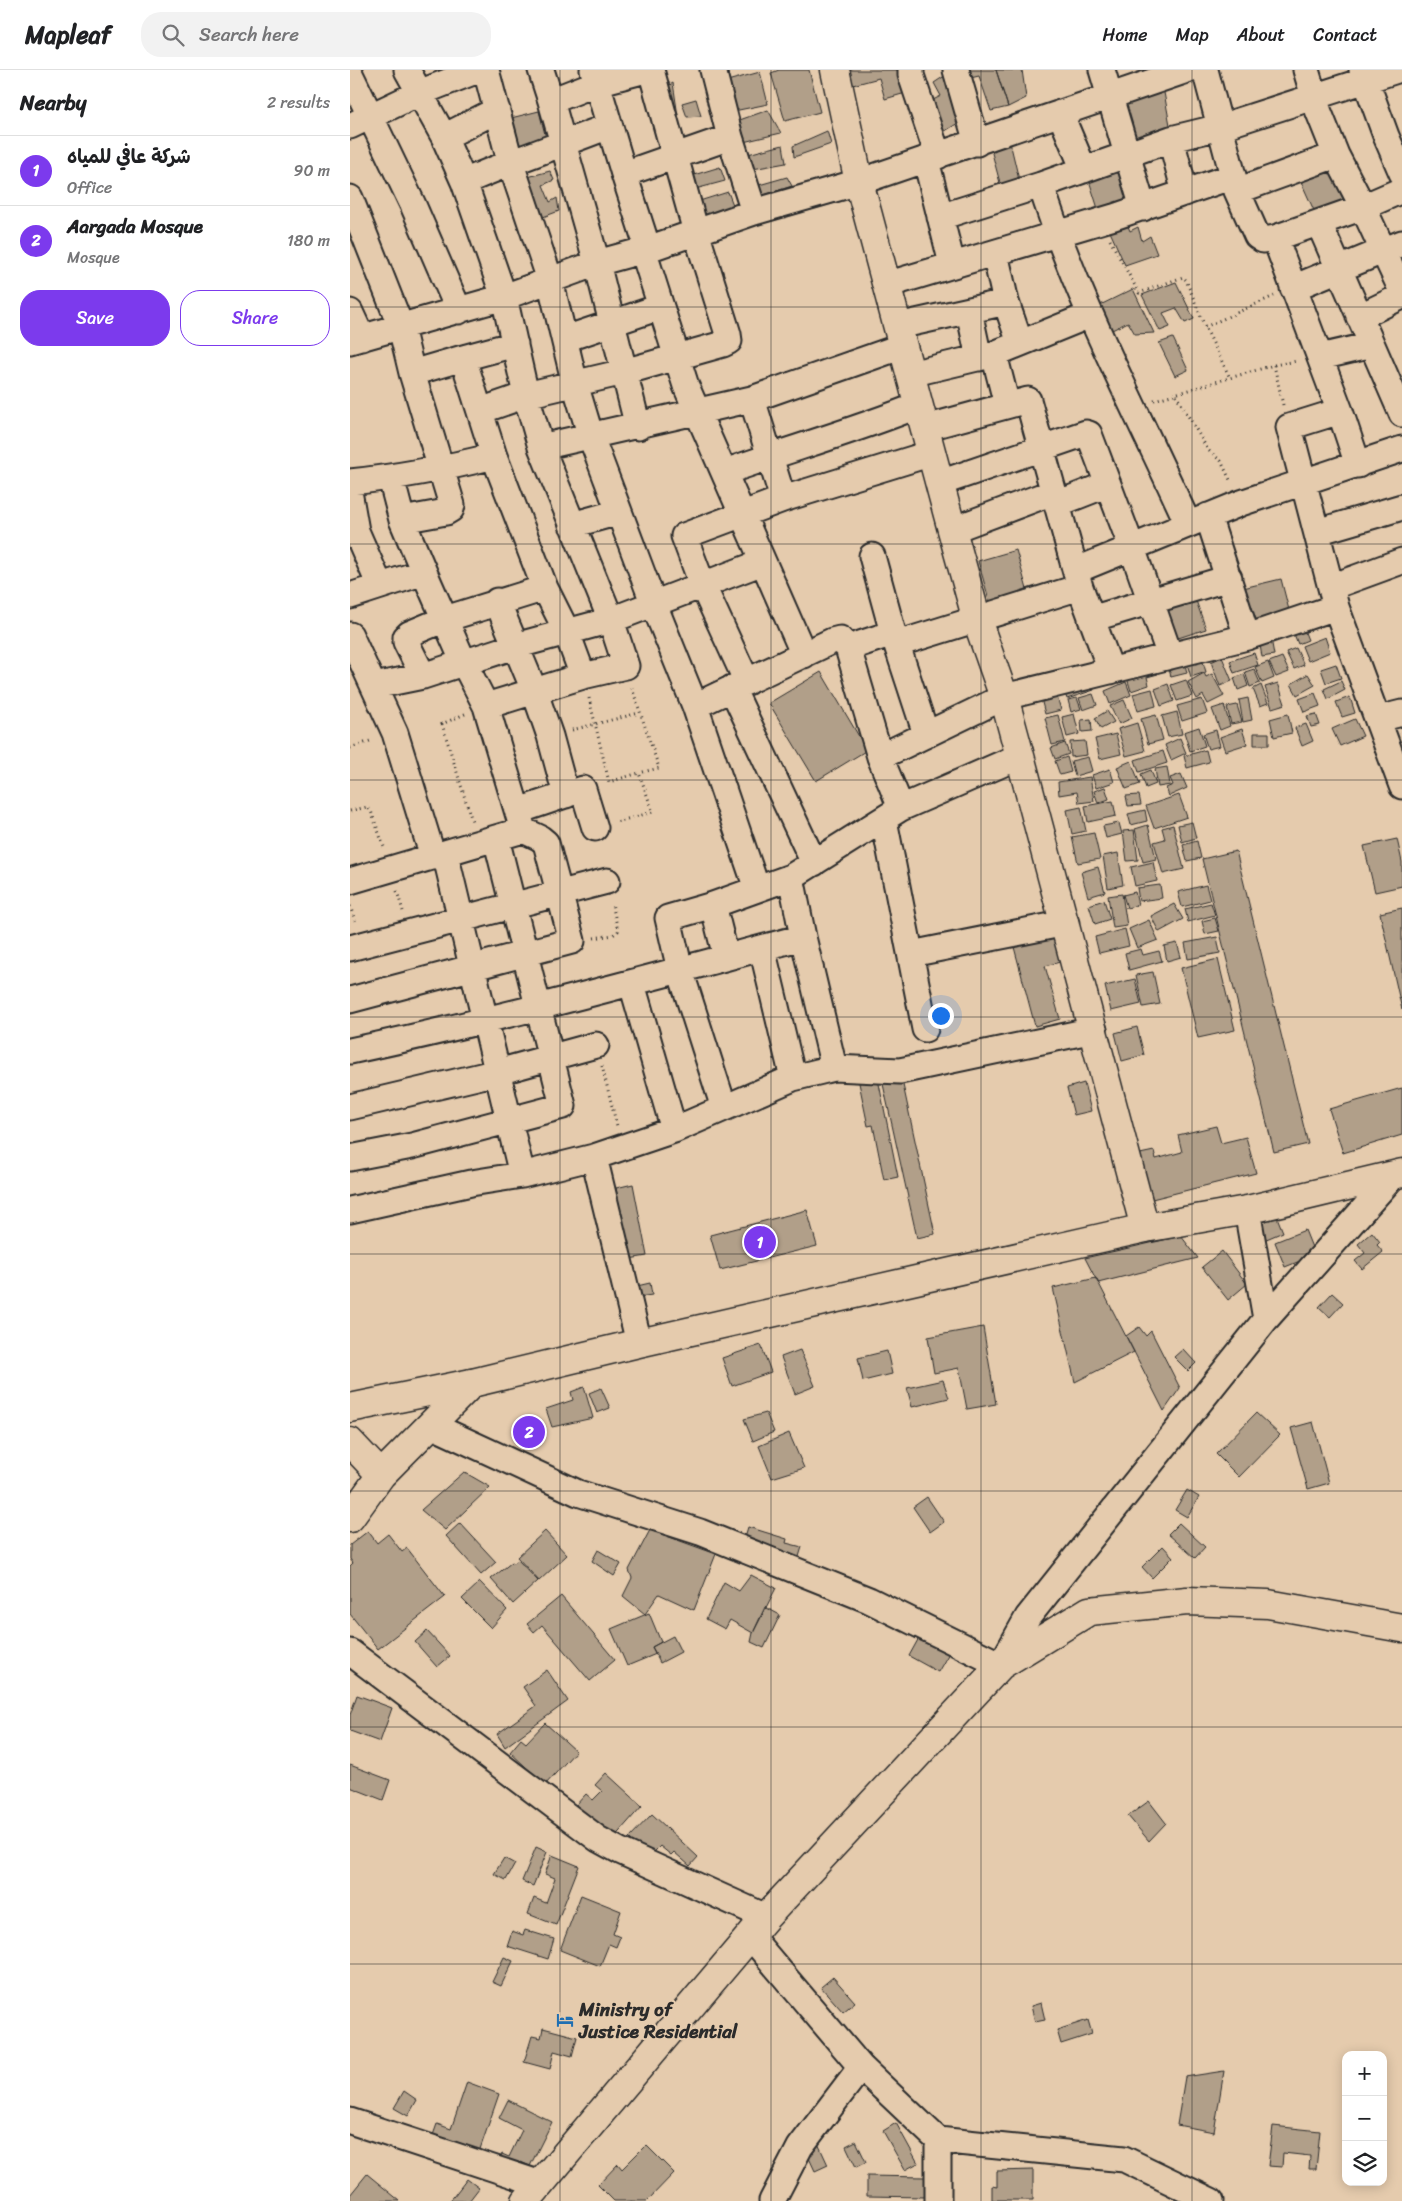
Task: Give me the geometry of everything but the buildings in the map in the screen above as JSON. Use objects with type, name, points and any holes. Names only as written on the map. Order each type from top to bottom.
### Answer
[{"type":"street","points":[[407,70],[444,137],[464,182],[504,297],[526,395],[541,447],[611,620],[626,666],[583,676],[486,706]]},
{"type":"street","points":[[486,70],[510,161],[550,280],[575,384],[591,437],[653,602],[695,706],[758,889]]},
{"type":"street","points":[[541,70],[597,263],[611,325],[638,426]]},
{"type":"street","points":[[551,101],[595,77],[646,70]]},
{"type":"street","points":[[480,411],[526,395],[624,372],[728,341],[729,337],[696,232],[651,70]]},
{"type":"street","points":[[713,70],[730,137],[754,212]]},
{"type":"street","points":[[835,70],[859,182],[886,285],[977,620],[1004,697],[1066,923],[1145,1228]]},
{"type":"street","points":[[911,70],[932,158],[940,216],[952,264]]},
{"type":"street","points":[[956,70],[977,143]]},
{"type":"street","points":[[1102,70],[1143,208]]},
{"type":"street","points":[[350,312],[356,340],[458,311],[754,212],[859,182],[977,143],[1111,96],[1152,76],[1187,70]]},
{"type":"street","points":[[1205,70],[1235,184],[1257,236],[1263,240],[1275,238],[1319,223],[1402,190]]},
{"type":"street","points":[[1306,70],[1336,156],[1363,207],[1393,248],[1402,291]]},
{"type":"street","points":[[940,216],[1041,185],[1171,139],[1220,126],[1314,96],[1364,75],[1398,70]]},
{"type":"street","points":[[360,121],[465,72]]},
{"type":"street","points":[[350,74],[360,121],[413,206],[458,311]]},
{"type":"street","points":[[1364,75],[1394,133],[1402,173]]},
{"type":"street","points":[[595,77],[624,174],[660,308],[676,358],[804,655]]},
{"type":"street","points":[[444,137],[497,110]]},
{"type":"street","points":[[1060,113],[1084,170]]},
{"type":"street","points":[[464,182],[510,161],[564,144],[609,126]]},
{"type":"street","points":[[624,174],[675,154],[730,137]]},
{"type":"street","points":[[1171,139],[1186,193]]},
{"type":"street","points":[[886,285],[952,264],[1100,222],[1186,193],[1235,184],[1336,156]]},
{"type":"street","points":[[1041,185],[1057,234],[1090,315],[1131,405],[1198,520],[1229,578],[1247,637]]},
{"type":"street","points":[[350,198],[401,327],[412,373],[452,505],[451,509],[402,520]]},
{"type":"street","points":[[1319,223],[1402,414]]},
{"type":"street","points":[[1275,238],[1292,288],[1340,410],[1358,464]]},
{"type":"street","points":[[1292,288],[1339,271],[1393,248]]},
{"type":"street","points":[[995,253],[1006,302],[1020,343]]},
{"type":"street","points":[[1359,317],[1402,296]]},
{"type":"street","points":[[541,447],[752,399],[900,336],[969,311],[1006,302]]},
{"type":"street","points":[[564,339],[660,308]]},
{"type":"street","points":[[969,311],[1007,405]]},
{"type":"street","points":[[910,374],[987,356],[1090,315]]},
{"type":"street","points":[[412,373],[514,344]]},
{"type":"street","points":[[1320,357],[1372,345]]},
{"type":"street","points":[[463,358],[494,456],[545,588],[566,630],[583,676]]},
{"type":"street","points":[[752,399],[771,455],[783,499]]},
{"type":"street","points":[[814,863],[740,685],[684,536],[783,499],[925,428],[1028,400],[1078,579],[1111,671]]},
{"type":"street","points":[[1340,410],[1288,427],[1333,597],[1402,786]]},
{"type":"street","points":[[725,472],[771,455],[840,435],[925,428]]},
{"type":"street","points":[[940,483],[1086,433],[1089,434],[1170,656]]},
{"type":"street","points":[[848,648],[977,620],[1078,579],[1132,548],[1198,520],[1241,503],[1402,449]]},
{"type":"street","points":[[350,482],[441,470],[494,456]]},
{"type":"street","points":[[350,1000],[526,955],[572,941],[546,843],[520,821],[486,706],[464,663],[402,520],[391,478]]},
{"type":"street","points":[[952,530],[1055,498],[1108,484]]},
{"type":"street","points":[[350,496],[353,532],[380,586]]},
{"type":"street","points":[[1317,532],[1402,507]]},
{"type":"street","points":[[572,525],[620,512]]},
{"type":"street","points":[[872,556],[895,638],[926,734]]},
{"type":"street","points":[[880,756],[1004,697],[1247,637],[1333,597],[1402,561]]},
{"type":"street","points":[[374,686],[422,676],[566,630],[611,620],[653,602],[763,562]]},
{"type":"street","points":[[350,596],[424,572]]},
{"type":"street","points":[[1091,619],[1151,603],[1229,578]]},
{"type":"street","points":[[422,676],[406,642],[406,637],[445,619],[545,588]]},
{"type":"street","points":[[497,602],[534,690],[550,736],[566,795]]},
{"type":"street","points":[[350,635],[395,733],[461,919],[522,1175]]},
{"type":"street","points":[[695,706],[832,641],[840,639],[848,648],[880,756],[892,814],[911,954],[924,1030]]},
{"type":"street","points":[[1378,719],[1402,713]]},
{"type":"street","points":[[724,1108],[680,970],[668,918],[713,905],[791,877],[892,814],[1020,756]]},
{"type":"street","points":[[350,881],[488,841],[566,795],[583,789],[595,828]]},
{"type":"street","points":[[350,1158],[510,1121],[564,1106],[513,905],[488,841]]},
{"type":"street","points":[[791,877],[834,1068]]},
{"type":"street","points":[[350,948],[607,881]]},
{"type":"street","points":[[713,905],[726,957]]},
{"type":"street","points":[[911,954],[1066,923]]},
{"type":"street","points":[[350,1051],[632,984],[803,937]]},
{"type":"street","points":[[762,948],[793,1078]]},
{"type":"street","points":[[632,984],[674,1130]]},
{"type":"street","points":[[350,1210],[471,1183],[522,1175],[594,1157],[674,1130],[793,1078],[834,1068],[900,1070],[1094,1030]]},
{"type":"street","points":[[350,1106],[498,1072],[596,1045]]},
{"type":"street","points":[[594,1157],[639,1343]]},
{"type":"street","points":[[350,1408],[472,1383],[1145,1228],[1247,1210],[1398,1174]]},
{"type":"street","points":[[350,2121],[533,2192],[759,1927],[1001,1665],[1028,1617],[1266,1319],[1398,1174]]},
{"type":"street","points":[[1247,1210],[1266,1319]]},
{"type":"street","points":[[350,1518],[381,1475],[472,1383]]},
{"type":"street","points":[[431,1425],[578,1493],[700,1532],[869,1600],[1001,1665]]},
{"type":"street","points":[[350,1442],[381,1475]]},
{"type":"street","points":[[1001,1665],[1089,1611],[1186,1601],[1268,1604],[1402,1628]]},
{"type":"street","points":[[350,1652],[598,1838],[620,1852],[759,1927],[861,2067],[938,2140],[1124,2159],[1211,2201]]},
{"type":"street","points":[[772,2201],[800,2146],[861,2067]]},
{"type":"street","points":[[938,2140],[938,2201]]},
{"type":"path","points":[[1100,222],[1139,293],[1183,277],[1186,280],[1205,327],[1230,378]]},
{"type":"path","points":[[1205,327],[1292,288]]},
{"type":"path","points":[[1131,405],[1176,395],[1274,364],[1288,427]]},
{"type":"path","points":[[1176,395],[1208,450],[1221,461],[1241,503]]},
{"type":"path","points":[[486,706],[442,724],[488,841]]},
{"type":"path","points":[[639,713],[659,768],[639,773],[610,782],[595,723],[639,713]]},
{"type":"path","points":[[595,828],[653,812],[639,773]]},
{"type":"path","points":[[350,811],[367,807],[371,811],[392,869]]},
{"type":"path","points":[[596,1045],[623,1148]]},
{"type":"place","name":"شركة عافي للمياه","points":[[760,1242]]},
{"type":"place","name":"Aargada Mosque","points":[[529,1432]]},
{"type":"place","name":"Ministry of Justice Residential","points":[[565,2020]]}]
